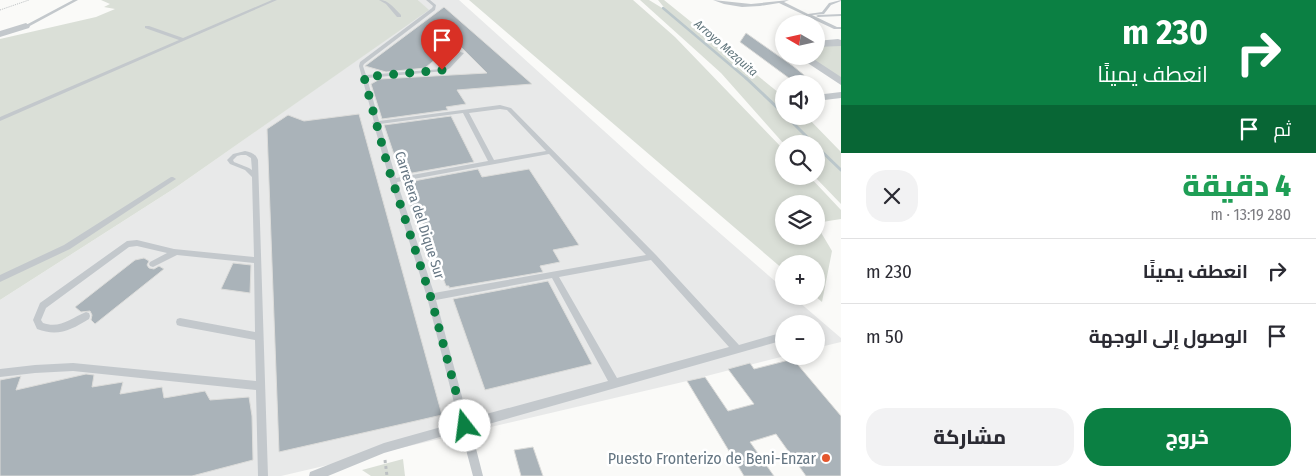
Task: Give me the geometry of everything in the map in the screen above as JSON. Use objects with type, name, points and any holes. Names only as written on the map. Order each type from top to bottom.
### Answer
[{"type":"street","points":[[0,34],[26,26]]},
{"type":"street","points":[[825,43],[841,43]]},
{"type":"street","points":[[816,65],[841,82]]},
{"type":"street","points":[[825,97],[841,95]]},
{"type":"lane","points":[[26,26],[76,0]]},
{"type":"lane","points":[[0,119],[275,0]]},
{"type":"lane","points":[[381,0],[387,3],[399,16]]},
{"type":"lane","points":[[428,0],[435,6],[434,9],[361,64],[364,77],[442,70],[448,67],[462,52]]},
{"type":"lane","points":[[715,0],[727,4],[755,6],[787,0]]},
{"type":"lane","points":[[805,14],[820,14],[830,4],[841,0]]},
{"type":"lane","points":[[780,2],[836,28],[841,28]]},
{"type":"lane","points":[[805,14],[818,16],[841,15]]},
{"type":"lane","points":[[147,28],[181,40]]},
{"type":"lane","name":"Carretera del Dique Sur","points":[[364,77],[375,123],[431,298],[478,476]]},
{"type":"lane","points":[[375,123],[465,111],[507,108],[653,257],[737,349]]},
{"type":"lane","points":[[465,111],[492,163]]},
{"type":"lane","points":[[393,181],[550,152]]},
{"type":"lane","points":[[255,176],[263,476]]},
{"type":"lane","points":[[0,279],[67,247],[173,179]]},
{"type":"lane","points":[[86,316],[66,327],[55,329],[46,329],[40,326],[37,320],[43,306],[122,246],[136,243],[174,252],[258,260]]},
{"type":"lane","points":[[153,264],[174,252]]},
{"type":"lane","points":[[431,298],[653,257]]},
{"type":"lane","points":[[554,275],[615,384]]},
{"type":"lane","points":[[180,322],[260,336]]},
{"type":"lane","points":[[314,476],[384,448],[775,338]]},
{"type":"lane","points":[[0,373],[73,367],[261,386]]},
{"type":"path","points":[[0,10],[29,0]]},
{"type":"shaded area","points":[[101,0],[418,0],[429,10],[175,188],[0,300],[0,39],[96,17],[115,9],[104,7],[110,4]]},
{"type":"shaded area","points":[[418,0],[459,0],[645,168],[775,281],[775,305],[802,305],[814,315],[775,315],[775,359],[281,476],[0,476],[0,300],[175,188],[428,10]]},
{"type":"shaded area","points":[[469,0],[633,0],[675,37],[775,141],[775,185],[817,185],[841,210],[841,219],[825,222],[825,195],[775,195],[775,245],[825,245],[825,239],[832,251],[825,287],[825,255],[775,255],[775,262]]},
{"type":"shaded area","points":[[640,0],[649,0],[667,11],[658,0],[664,0],[775,90],[775,125],[815,125],[824,135],[776,135],[721,73]]},
{"type":"shaded area","points":[[825,45],[841,46],[841,79],[820,65],[825,65]]},
{"type":"shaded area","points":[[825,136],[841,152],[841,204],[823,185],[825,185]]},
{"type":"shaded area","points":[[825,324],[841,338],[841,342],[825,346]]},
{"type":"shaded area","points":[[403,459],[405,476],[371,476],[362,470]]},
{"type":"building","points":[[444,7],[532,84],[457,90],[466,104],[446,107],[448,110],[382,119],[371,84],[380,79],[487,73],[456,42],[425,68],[386,72],[365,66]]},
{"type":"building","points":[[746,33],[775,53],[775,65],[792,65],[804,75],[785,75],[740,42]]},
{"type":"building","points":[[359,114],[442,415],[279,452],[267,129],[288,115],[304,121]]},
{"type":"building","points":[[451,116],[474,162],[401,175],[384,125]]},
{"type":"building","points":[[478,169],[482,177],[529,169],[579,245],[553,250],[560,262],[540,266],[543,272],[449,288],[449,286],[446,286],[420,216],[415,217],[403,183]]},
{"type":"building","points":[[144,258],[149,261],[147,265],[149,268],[154,269],[159,266],[164,269],[95,324],[91,320],[92,315],[90,311],[81,312],[75,307],[135,260]]},
{"type":"building","points":[[233,263],[251,265],[250,293],[221,289]]},
{"type":"building","points":[[548,281],[592,364],[485,390],[453,299]]},
{"type":"building","points":[[750,363],[754,369],[775,364],[798,365],[841,416],[841,476],[806,476],[776,434],[750,442],[774,476],[744,476],[687,381],[705,377],[728,411],[754,404],[728,369]]},
{"type":"building","points":[[86,374],[94,375],[92,387],[123,382],[120,394],[162,387],[164,398],[205,391],[210,400],[249,397],[252,416],[253,460],[192,476],[0,476],[0,380],[21,376],[16,390]]},
{"type":"building","points":[[533,447],[543,476],[521,476],[514,450]]},
{"type":"waterway","name":"Arroyo Mezquita","points":[[663,8],[747,79]]},
{"type":"waterway","name":"Arroyo Mezquita","points":[[746,78],[775,105]]},
{"type":"waterway","name":"Arroyo Mezquita","points":[[795,125],[805,135]]},
{"type":"waterway","name":"Arroyo Mezquita","points":[[825,155],[841,170]]},
{"type":"place","name":"Puesto Fronterizo de Beni-Enzar","points":[[826,458]]},
{"type":"route","points":[[442,70],[364,77],[388,167],[431,298],[465,426]]}]
